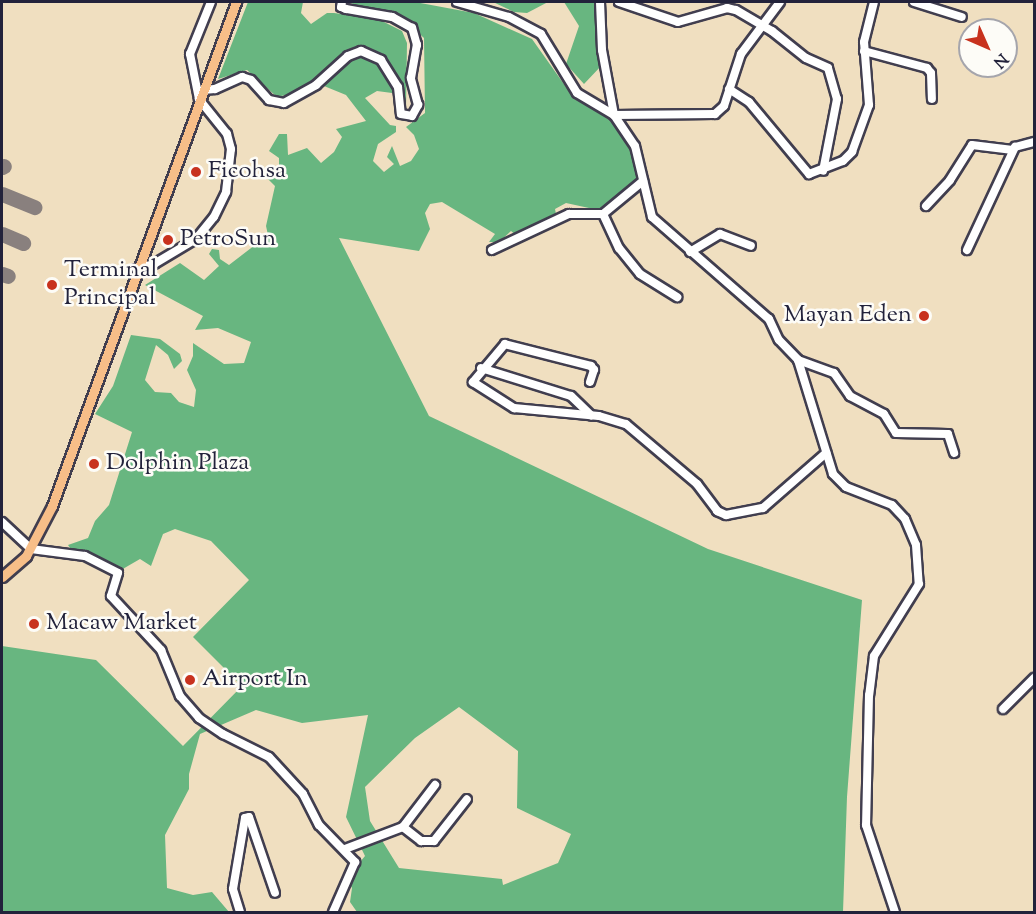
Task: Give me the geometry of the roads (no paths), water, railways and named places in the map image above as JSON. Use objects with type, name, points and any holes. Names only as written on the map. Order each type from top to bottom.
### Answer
[{"type":"main road","points":[[2,577],[31,549],[52,506],[136,269],[236,2]]},
{"type":"street","points":[[136,269],[154,264],[196,238],[214,216],[226,192],[231,149],[227,134],[201,94],[190,54],[211,2]]},
{"type":"street","points":[[201,94],[242,77],[251,80],[268,100],[284,103],[316,85],[348,56],[361,51],[381,60],[398,87],[400,114],[412,116],[418,105],[411,78],[417,45],[412,28],[392,17],[346,9],[341,7],[342,2]]},
{"type":"street","points":[[456,2],[509,17],[541,34],[577,93],[614,115],[715,114],[724,106],[741,54],[761,24],[780,2]]},
{"type":"street","points":[[600,2],[602,50],[614,115],[635,146],[652,217],[690,252],[764,313],[779,340],[798,360],[834,373],[850,396],[884,414],[896,433],[948,434],[954,453]]},
{"type":"street","points":[[619,2],[678,22],[727,8],[761,24],[831,73],[837,99],[823,171]]},
{"type":"street","points":[[729,89],[749,102],[809,174],[823,171],[848,158],[869,105],[864,51],[874,2]]},
{"type":"street","points":[[914,2],[962,17]]},
{"type":"street","points":[[864,51],[927,68],[932,99]]},
{"type":"street","points":[[967,249],[1014,150],[1022,143],[1035,142]]},
{"type":"street","points":[[926,206],[950,180],[972,145],[1014,150]]},
{"type":"street","points":[[492,250],[568,214],[603,214],[643,182]]},
{"type":"street","points":[[603,214],[619,248],[640,274],[676,297]]},
{"type":"street","points":[[690,252],[720,234],[751,246]]},
{"type":"street","points":[[590,382],[594,370],[588,365],[505,344],[481,368],[473,382],[514,408],[591,415],[626,424],[698,484],[717,511],[726,515],[763,508],[826,453]]},
{"type":"street","points":[[798,360],[826,453],[838,481],[892,505],[905,519],[916,545],[920,572],[919,584],[874,656],[871,676],[866,825],[895,912]]},
{"type":"street","points":[[481,368],[571,396],[591,415]]},
{"type":"street","points":[[2,522],[31,549],[85,556],[118,573],[111,596],[161,650],[180,696],[199,718],[223,734],[269,757],[303,794],[319,825],[345,849],[355,862],[333,912]]},
{"type":"street","points":[[1003,709],[1035,678]]},
{"type":"street","points":[[345,849],[403,827],[435,785]]},
{"type":"street","points":[[403,827],[421,841],[434,842],[467,800]]},
{"type":"street","points":[[240,912],[232,889],[245,818],[249,817],[275,893]]},
{"type":"place","name":"Ficohsa","points":[[196,172]]},
{"type":"place","name":"PetroSun","points":[[168,240]]},
{"type":"place","name":"Terminal Principal","points":[[52,285]]},
{"type":"place","name":"Mayan Eden","points":[[924,316]]},
{"type":"place","name":"Dolphin Plaza","points":[[94,464]]},
{"type":"place","name":"Macaw Market","points":[[34,624]]},
{"type":"place","name":"Airport In","points":[[190,680]]}]
